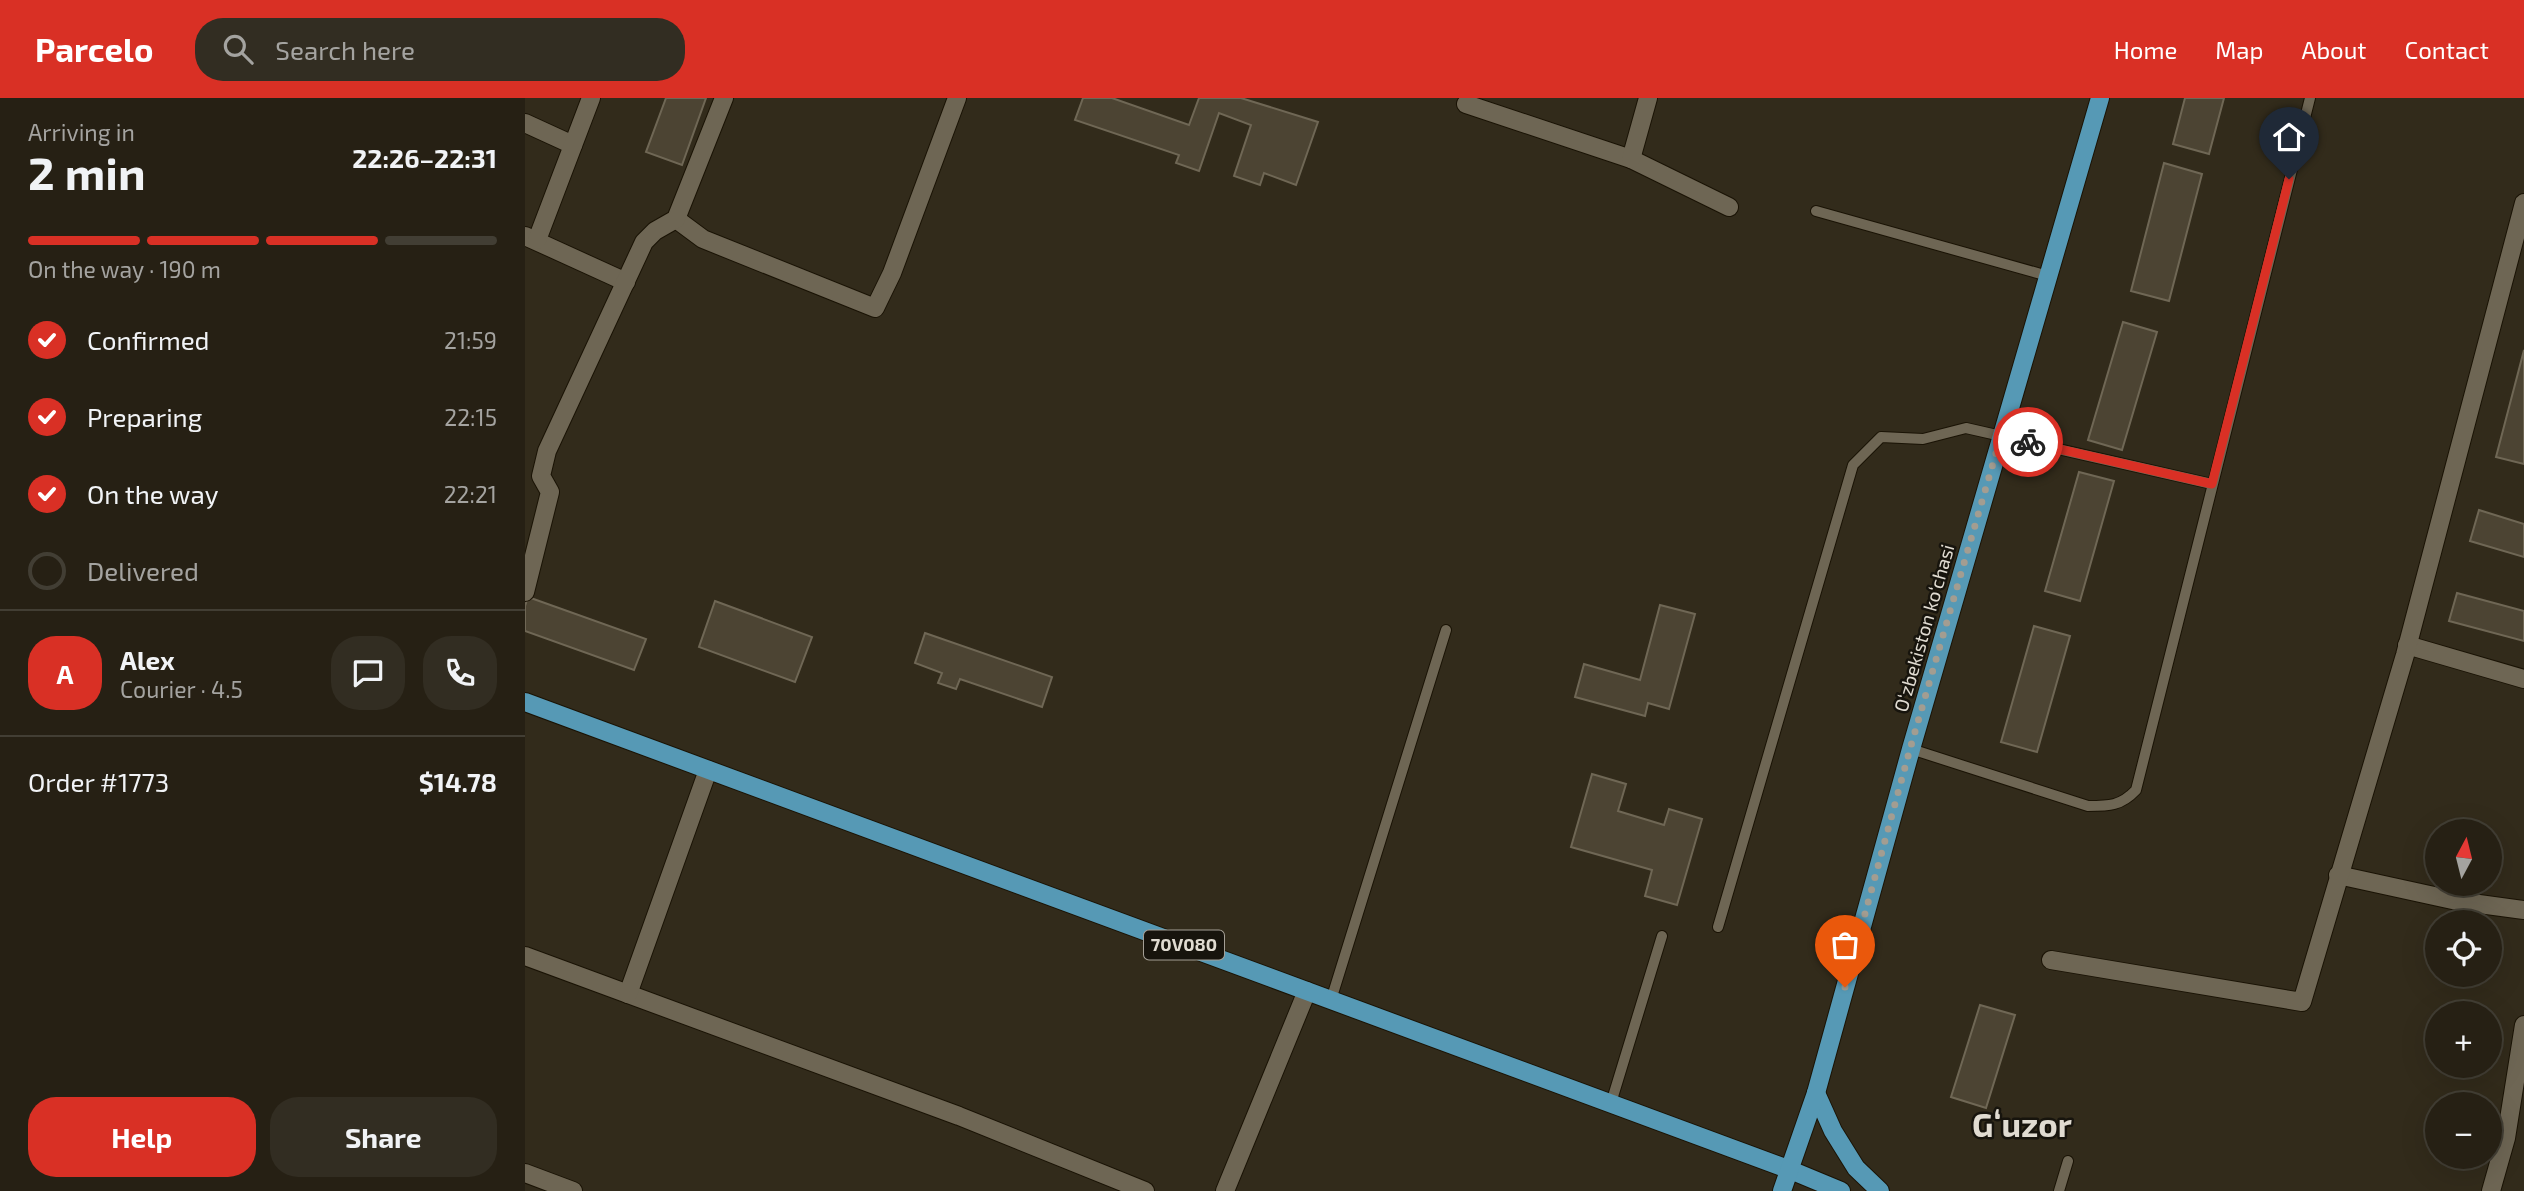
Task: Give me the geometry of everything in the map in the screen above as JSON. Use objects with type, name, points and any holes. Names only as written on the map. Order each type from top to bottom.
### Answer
[{"type":"main road","name":"O‘zbekiston ko‘chasi","points":[[1782,1191],[1816,1093],[1910,749],[2100,98]]},
{"type":"main road","name":"70V080","points":[[525,702],[1789,1168],[1841,1191]]},
{"type":"main road","points":[[1816,1093],[1833,1131],[1856,1168],[1880,1191]]},
{"type":"street","points":[[591,98],[531,238],[626,282]]},
{"type":"street","points":[[525,592],[549,492],[541,476],[547,451],[644,243],[656,231],[676,219],[724,98]]},
{"type":"street","points":[[676,219],[703,239],[875,308],[892,273],[957,98]]},
{"type":"street","points":[[1631,159],[1648,98]]},
{"type":"street","points":[[1466,104],[1631,159],[1728,206]]},
{"type":"street","points":[[525,123],[573,145]]},
{"type":"street","points":[[2051,960],[2302,1003],[2407,645],[2524,203]]},
{"type":"street","points":[[2407,645],[2524,679]]},
{"type":"street","points":[[628,994],[708,770]]},
{"type":"street","points":[[2338,874],[2457,901],[2524,909]]},
{"type":"street","points":[[525,956],[959,1115],[1145,1191]]},
{"type":"street","points":[[1225,1191],[1307,991]]},
{"type":"street","points":[[2491,1191],[2516,1127],[2524,1025]]},
{"type":"street","points":[[525,1173],[573,1191]]},
{"type":"lane","points":[[1910,749],[2088,806],[2114,806],[2127,800],[2137,790],[2310,98]]},
{"type":"lane","points":[[1816,211],[2048,276]]},
{"type":"lane","points":[[1718,927],[1853,465],[1881,437],[1923,439],[1966,428],[2212,484]]},
{"type":"lane","points":[[1331,1000],[1446,630]]},
{"type":"lane","points":[[1611,1103],[1662,936]]},
{"type":"lane","points":[[2059,1191],[2068,1161]]},
{"type":"building","points":[[666,98],[706,98],[682,165],[646,152]]},
{"type":"building","points":[[1083,98],[1112,98],[1189,125],[1199,98],[1241,98],[1318,122],[1296,185],[1264,173],[1260,185],[1234,176],[1251,125],[1219,113],[1199,171],[1176,163],[1179,155],[1075,120]]},
{"type":"building","points":[[2185,98],[2224,98],[2209,154],[2173,144]]},
{"type":"building","points":[[2164,163],[2202,174],[2169,301],[2131,291]]},
{"type":"building","points":[[2123,322],[2157,332],[2122,450],[2088,440]]},
{"type":"building","points":[[2524,350],[2524,464],[2496,457]]},
{"type":"building","points":[[2079,472],[2114,481],[2080,601],[2045,591]]},
{"type":"building","points":[[2479,510],[2524,524],[2524,557],[2470,541]]},
{"type":"building","points":[[2457,593],[2524,611],[2524,641],[2449,621]]},
{"type":"building","points":[[528,597],[646,639],[634,670],[525,631],[525,606]]},
{"type":"building","points":[[715,601],[812,637],[795,682],[699,647]]},
{"type":"building","points":[[1660,605],[1695,614],[1669,709],[1648,703],[1645,716],[1575,697],[1584,664],[1640,680]]},
{"type":"building","points":[[2034,626],[2070,636],[2037,752],[2001,742]]},
{"type":"building","points":[[925,633],[1052,677],[1042,707],[960,679],[956,689],[938,683],[942,673],[915,663]]},
{"type":"building","points":[[1592,774],[1626,784],[1618,811],[1664,825],[1669,809],[1702,819],[1677,905],[1645,896],[1652,870],[1571,847]]},
{"type":"building","points":[[1980,1005],[2015,1015],[1986,1108],[1951,1097]]},
{"type":"way so far","points":[[1845,987],[1910,749],[2001,436],[2028,442]]},
{"type":"district","name":"Gʻuzor","points":[[2022,1125]]},
{"type":"route","points":[[2028,442],[2212,484],[2289,179]]}]
